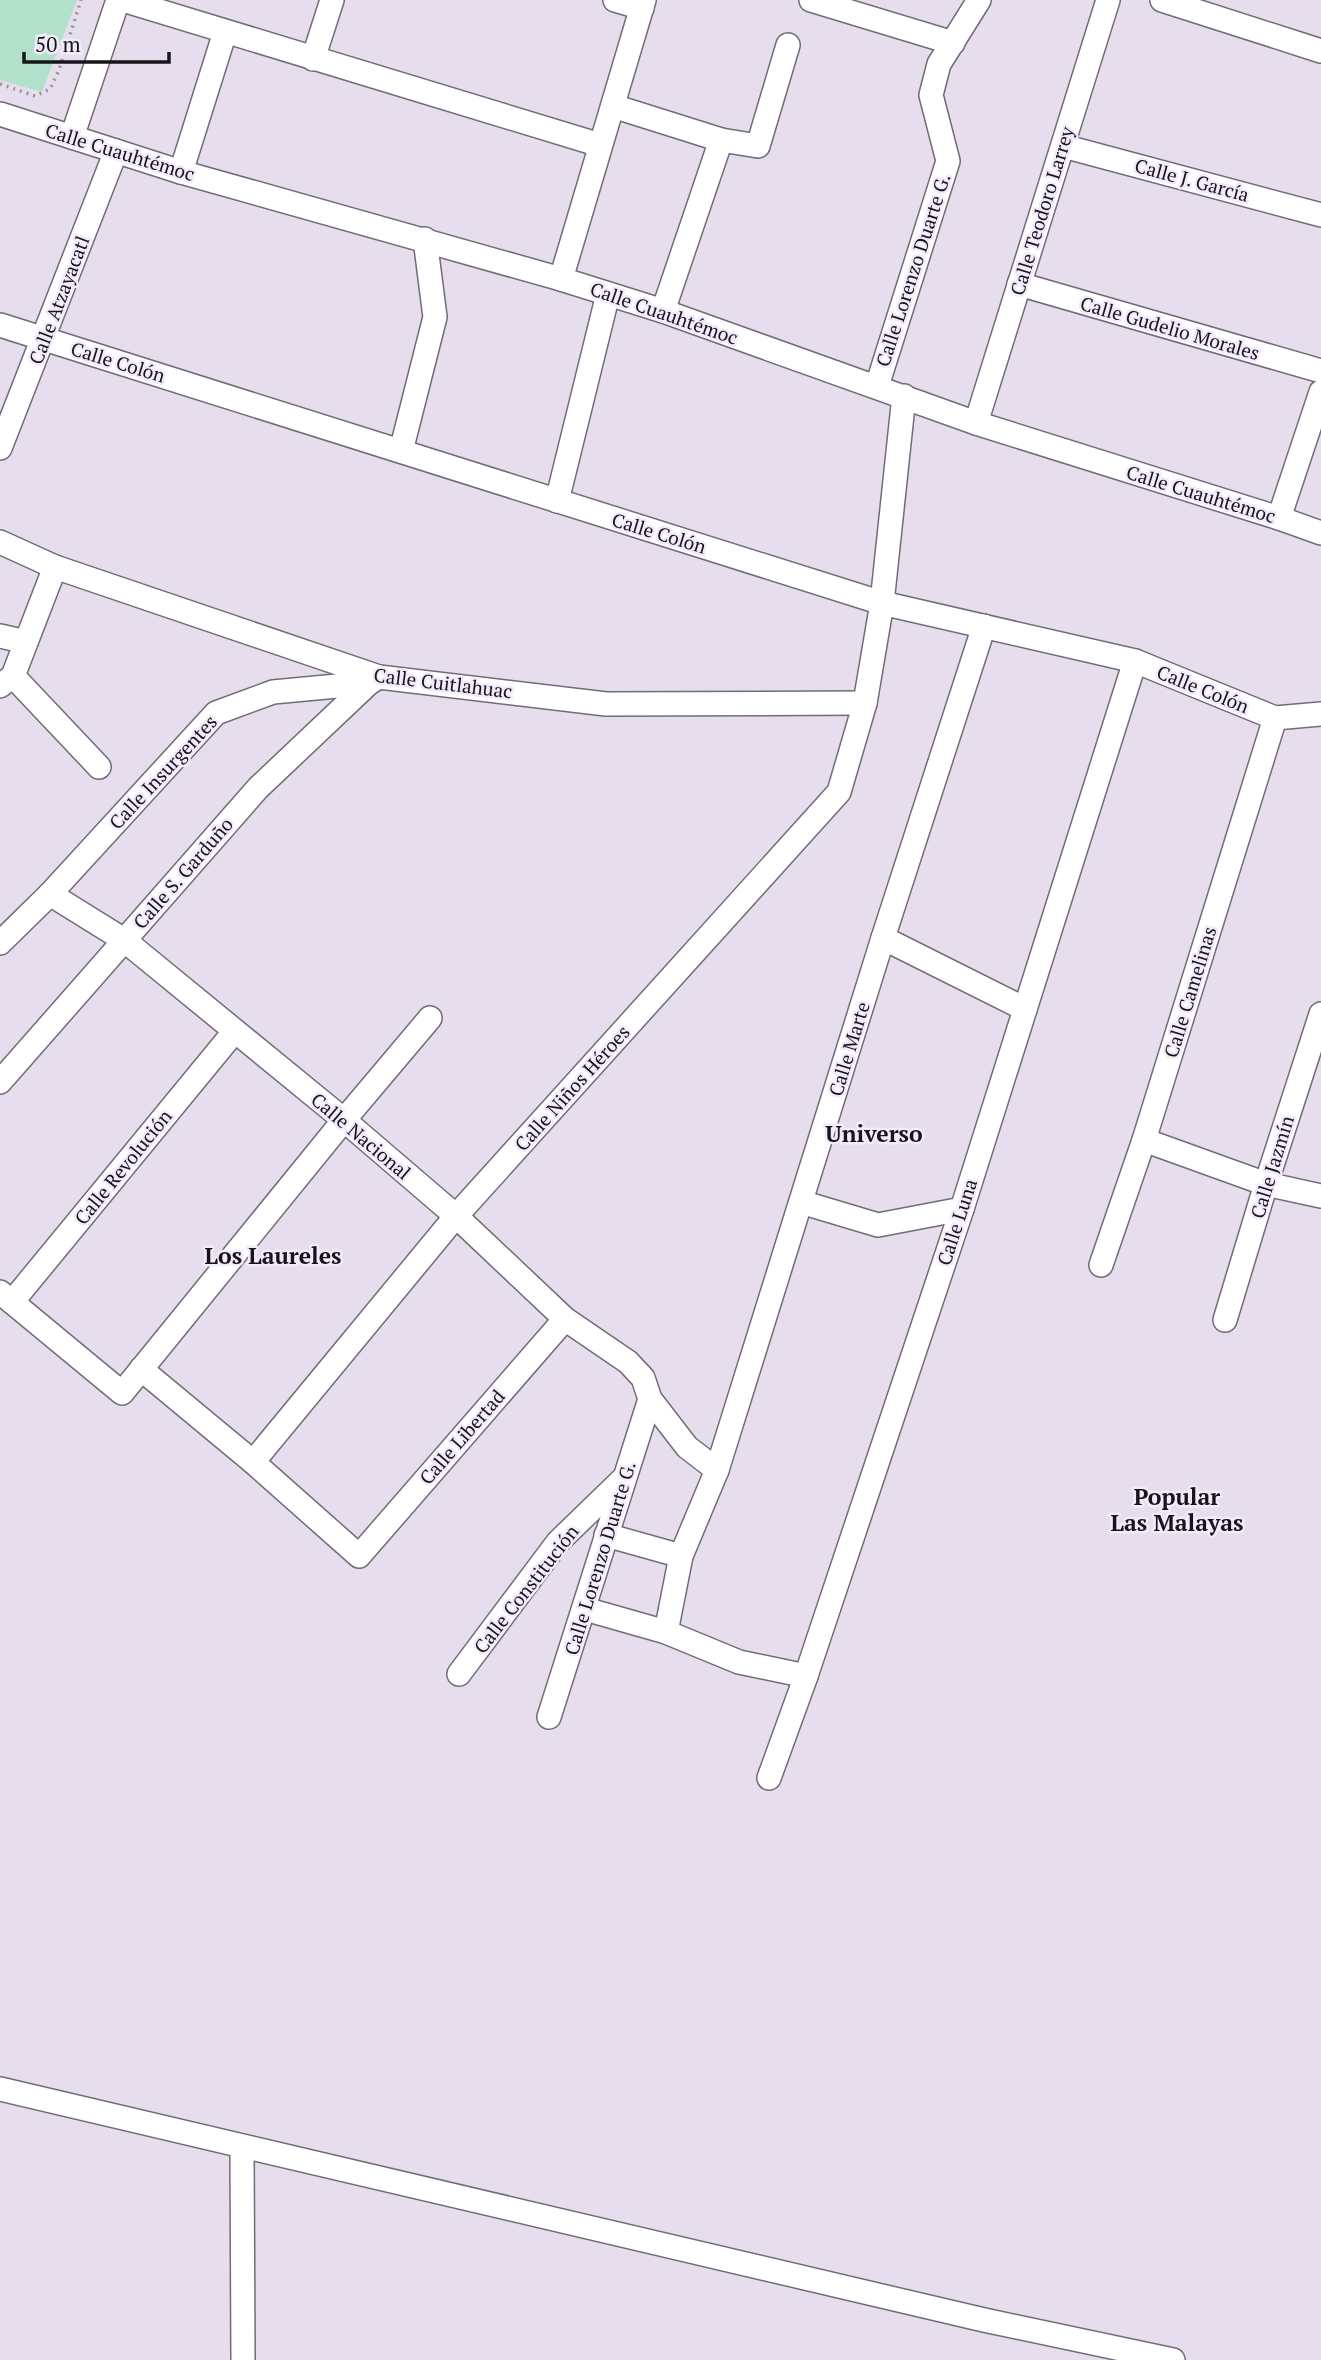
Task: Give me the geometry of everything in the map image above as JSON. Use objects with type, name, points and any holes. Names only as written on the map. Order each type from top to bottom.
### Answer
[{"type":"street","points":[[72,137],[120,0],[600,145]]},
{"type":"street","points":[[313,59],[332,0]]},
{"type":"street","points":[[561,279],[643,4],[615,0]]},
{"type":"street","points":[[811,0],[953,43]]},
{"type":"street","name":"Calle Lorenzo Duarte G.","points":[[877,386],[948,161],[931,95],[939,64],[979,0]]},
{"type":"street","name":"Calle Teodoro Larrey","points":[[976,423],[1108,0]]},
{"type":"street","points":[[1162,0],[1321,51]]},
{"type":"street","points":[[181,172],[225,32]]},
{"type":"street","points":[[613,106],[721,140],[758,146],[788,45]]},
{"type":"street","name":"Calle Cuauhtémoc","points":[[0,114],[181,172],[425,239],[663,311],[976,423],[1321,533]]},
{"type":"street","points":[[663,311],[721,140]]},
{"type":"street","name":"Calle J. García","points":[[1062,146],[1321,215]]},
{"type":"street","name":"Calle Atzayacatl","points":[[0,448],[116,151]]},
{"type":"street","points":[[401,451],[435,317],[425,239]]},
{"type":"street","name":"Calle Gudelio Morales","points":[[1019,284],[1321,372]]},
{"type":"street","points":[[557,500],[608,294]]},
{"type":"street","name":"Calle Colón","points":[[0,325],[882,603],[1135,661],[1275,718],[1321,714]]},
{"type":"street","points":[[1279,518],[1321,392]]},
{"type":"street","points":[[865,703],[882,603],[904,396]]},
{"type":"street","name":"Calle Cuitlahuac","points":[[0,542],[55,566],[374,680],[606,704],[865,703]]},
{"type":"street","points":[[55,566],[26,642],[6,681],[99,767]]},
{"type":"street","name":"Calle Marte","points":[[666,1632],[681,1556],[717,1470],[883,938],[984,626]]},
{"type":"street","points":[[0,636],[26,642]]},
{"type":"street","name":"Calle Luna","points":[[769,1778],[806,1676],[962,1209],[1135,661]]},
{"type":"street","name":"Calle Insurgentes","points":[[0,943],[50,894],[216,713],[273,692],[374,680]]},
{"type":"street","name":"Calle S. Garduño","points":[[0,1082],[258,788],[374,680]]},
{"type":"street","name":"Calle Niños Héroes","points":[[253,1462],[456,1216],[839,792],[865,703]]},
{"type":"street","name":"Calle Camelinas","points":[[1101,1265],[1144,1140],[1275,718]]},
{"type":"street","name":"Calle Nacional","points":[[50,894],[124,940],[344,1120],[456,1216],[565,1319],[628,1362],[643,1378],[650,1399],[687,1447],[717,1470]]},
{"type":"street","points":[[883,938],[1025,1009]]},
{"type":"street","name":"Calle Jazmín","points":[[1226,1320],[1266,1184],[1321,1014]]},
{"type":"street","points":[[6,1297],[122,1393],[430,1018]]},
{"type":"street","name":"Calle Revolución","points":[[6,1297],[234,1032]]},
{"type":"street","points":[[1144,1140],[1266,1184],[1321,1196]]},
{"type":"street","points":[[801,1202],[878,1225],[962,1209]]},
{"type":"street","name":"Calle Libertad","points":[[253,1462],[359,1556],[565,1319]]},
{"type":"street","points":[[141,1369],[253,1462]]},
{"type":"street","name":"Calle Lorenzo Duarte G.","points":[[549,1717],[650,1399]]},
{"type":"street","name":"Calle Constitución","points":[[459,1674],[558,1542],[625,1477]]},
{"type":"street","points":[[606,1535],[681,1556]]},
{"type":"street","points":[[585,1609],[666,1632],[739,1662],[806,1676]]},
{"type":"street","points":[[0,2090],[984,2320],[1173,2360]]},
{"type":"street","points":[[242,2147],[243,2360]]},
{"type":"path","points":[[0,84],[35,96],[50,89],[81,0]]},
{"type":"green space","points":[[0,0],[77,0],[42,92],[0,80]]},
{"type":"district","name":"Universo","points":[[874,1134]]},
{"type":"district","name":"Los Laureles","points":[[273,1256]]},
{"type":"district","name":"Popular Las Malayas","points":[[1177,1510]]}]
